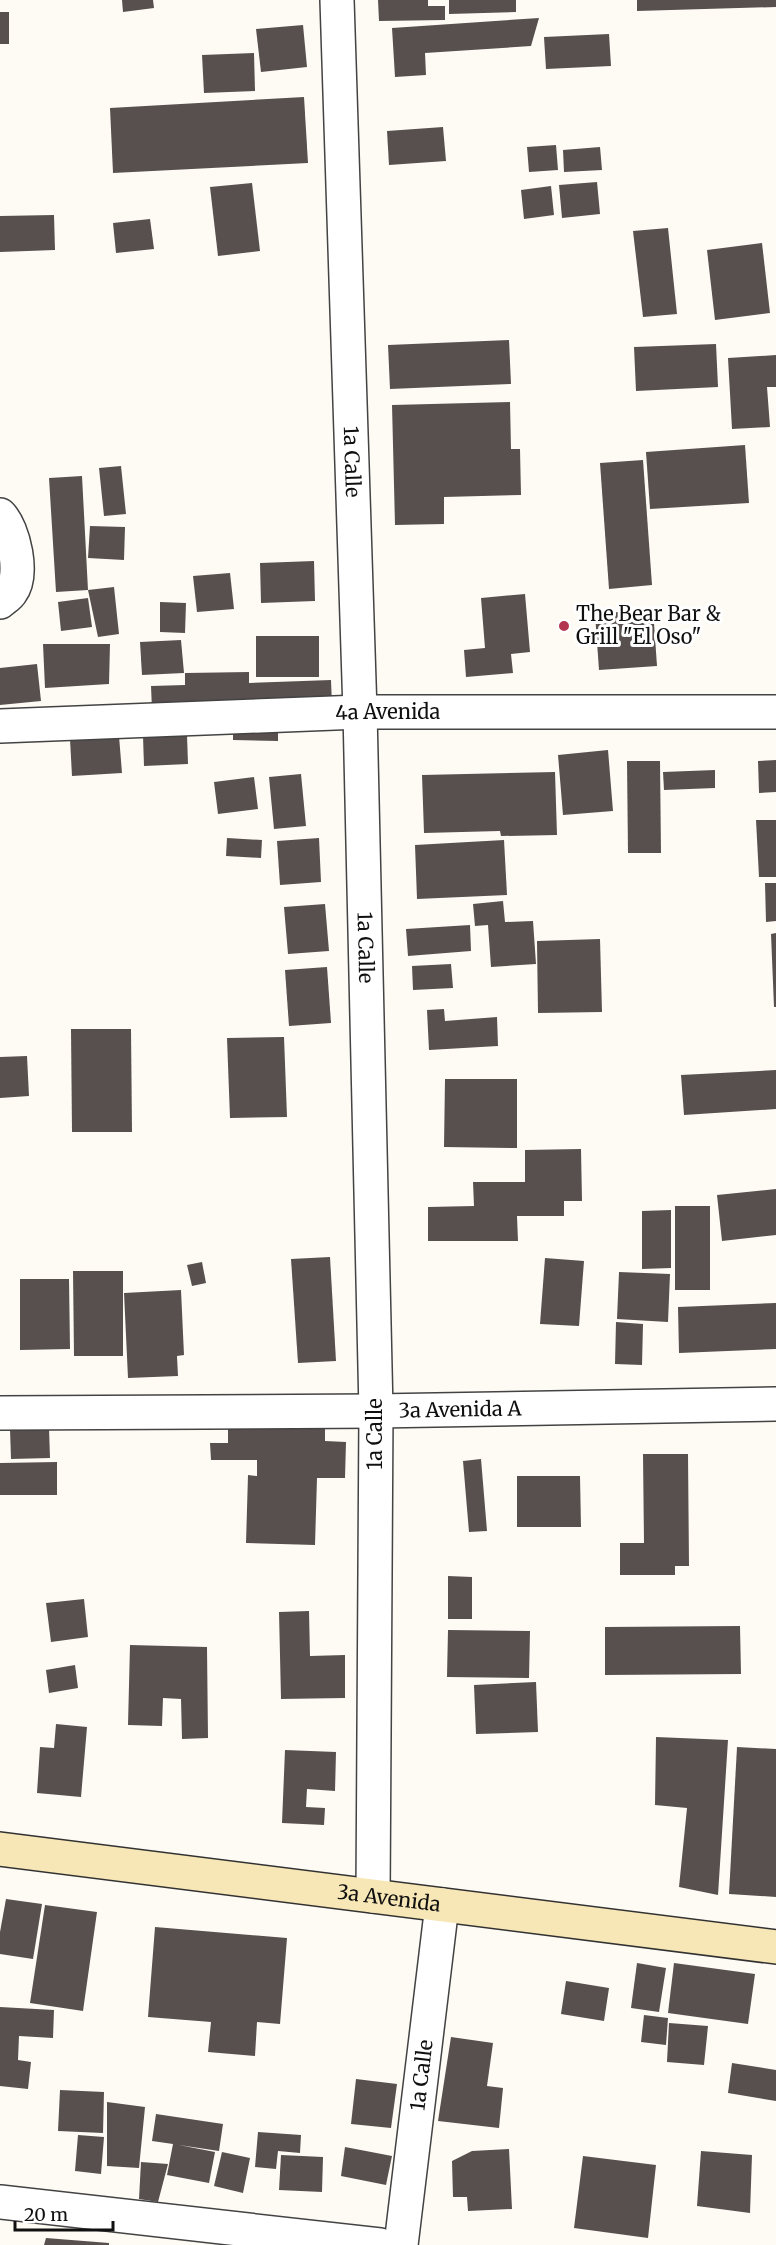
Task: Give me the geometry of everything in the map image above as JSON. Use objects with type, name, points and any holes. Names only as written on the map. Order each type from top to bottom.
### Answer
[{"type":"street","name":"1a Calle","points":[[337,0],[360,712],[376,1411],[373,1896]]},
{"type":"street","points":[[0,515],[7,522],[13,540],[17,572],[12,592],[0,602]]},
{"type":"street","name":"4a Avenida","points":[[0,726],[360,712],[776,712]]},
{"type":"street","name":"3a Avenida A","points":[[0,1413],[376,1411],[776,1404]]},
{"type":"street","name":"3a Avenida","points":[[0,1849],[776,1947]]},
{"type":"street","name":"1a Calle","points":[[401,2245],[442,1905]]},
{"type":"street","points":[[0,2202],[380,2245]]},
{"type":"building","points":[[122,0],[153,0],[154,8],[123,12]]},
{"type":"building","points":[[378,0],[428,0],[428,6],[445,6],[445,20],[379,21]]},
{"type":"building","points":[[449,0],[516,0],[516,12],[449,14]]},
{"type":"building","points":[[637,0],[776,0],[776,7],[637,11]]},
{"type":"building","points":[[0,12],[9,12],[9,44],[0,44]]},
{"type":"building","points":[[539,18],[531,46],[425,53],[426,75],[395,77],[392,28]]},
{"type":"building","points":[[303,25],[307,67],[261,72],[256,29]]},
{"type":"building","points":[[609,34],[611,66],[546,69],[544,37]]},
{"type":"building","points":[[254,53],[255,91],[204,93],[202,55]]},
{"type":"building","points":[[304,97],[308,163],[113,173],[110,108]]},
{"type":"building","points":[[443,127],[446,161],[389,165],[387,131]]},
{"type":"building","points":[[556,145],[558,170],[529,172],[527,147]]},
{"type":"building","points":[[600,147],[602,170],[564,172],[563,150]]},
{"type":"building","points":[[597,182],[600,214],[562,218],[559,185]]},
{"type":"building","points":[[252,183],[260,251],[218,256],[210,187]]},
{"type":"building","points":[[551,186],[554,215],[524,219],[521,190]]},
{"type":"building","points":[[54,215],[55,250],[0,252],[0,216]]},
{"type":"building","points":[[150,219],[154,249],[116,253],[113,223]]},
{"type":"building","points":[[668,228],[677,314],[643,317],[633,231]]},
{"type":"building","points":[[762,243],[770,313],[715,320],[707,250]]},
{"type":"building","points":[[509,340],[511,384],[390,389],[388,345]]},
{"type":"building","points":[[716,344],[718,387],[636,391],[634,347]]},
{"type":"building","points":[[776,355],[776,387],[767,387],[770,427],[732,429],[728,358]]},
{"type":"building","points":[[510,402],[511,449],[520,449],[521,495],[444,497],[444,524],[395,525],[392,405]]},
{"type":"building","points":[[745,445],[749,503],[650,509],[646,452]]},
{"type":"building","points":[[643,460],[652,585],[609,589],[600,463]]},
{"type":"building","points":[[121,466],[126,514],[104,516],[99,468]]},
{"type":"building","points":[[82,476],[88,590],[56,592],[49,478]]},
{"type":"building","points":[[90,526],[125,527],[124,560],[88,558]]},
{"type":"building","points":[[314,561],[315,601],[261,603],[260,563]]},
{"type":"building","points":[[230,573],[234,609],[197,612],[193,576]]},
{"type":"building","points":[[114,587],[119,634],[98,637],[88,590]]},
{"type":"building","points":[[525,594],[530,652],[511,654],[513,673],[466,677],[464,650],[485,648],[481,598]]},
{"type":"building","points":[[88,598],[92,627],[61,631],[58,602]]},
{"type":"building","points":[[160,602],[186,603],[185,633],[160,632]]},
{"type":"building","points":[[653,609],[657,666],[599,670],[595,614]]},
{"type":"building","points":[[256,636],[319,636],[319,677],[256,677]]},
{"type":"building","points":[[181,640],[184,673],[142,675],[140,642]]},
{"type":"building","points":[[43,644],[110,644],[109,684],[45,688]]},
{"type":"building","points":[[37,664],[41,701],[0,705],[0,668]]},
{"type":"building","points":[[249,672],[249,683],[331,680],[332,705],[152,710],[151,686],[185,685],[185,673]]},
{"type":"building","points":[[233,727],[278,728],[278,741],[233,740]]},
{"type":"building","points":[[187,735],[188,764],[144,766],[143,736]]},
{"type":"building","points":[[119,736],[122,773],[72,776],[70,739]]},
{"type":"building","points":[[608,750],[613,811],[563,815],[558,755]]},
{"type":"building","points":[[776,760],[776,792],[759,793],[758,761]]},
{"type":"building","points":[[627,761],[660,761],[661,853],[628,853]]},
{"type":"building","points":[[715,770],[715,788],[664,790],[663,772]]},
{"type":"building","points":[[555,772],[557,835],[501,836],[500,831],[424,833],[422,775]]},
{"type":"building","points":[[301,774],[306,826],[274,829],[269,777]]},
{"type":"building","points":[[254,777],[258,809],[218,814],[214,782]]},
{"type":"building","points":[[756,820],[776,820],[776,877],[759,877]]},
{"type":"building","points":[[227,838],[262,840],[261,858],[226,856]]},
{"type":"building","points":[[319,838],[321,882],[280,885],[277,841]]},
{"type":"building","points":[[504,840],[507,895],[417,899],[415,845]]},
{"type":"building","points":[[765,883],[776,883],[776,921],[766,922]]},
{"type":"building","points":[[503,901],[505,922],[533,921],[536,964],[491,967],[488,925],[475,926],[473,904]]},
{"type":"building","points":[[325,904],[329,951],[288,954],[284,907]]},
{"type":"building","points":[[470,925],[471,951],[408,956],[406,929]]},
{"type":"building","points":[[776,933],[776,1007],[774,1007],[771,934]]},
{"type":"building","points":[[600,939],[602,1012],[538,1013],[537,941]]},
{"type":"building","points":[[451,964],[453,988],[413,990],[412,966]]},
{"type":"building","points":[[327,967],[331,1023],[289,1026],[285,970]]},
{"type":"building","points":[[444,1009],[445,1021],[497,1017],[498,1046],[429,1050],[427,1010]]},
{"type":"building","points":[[71,1029],[131,1029],[132,1132],[72,1132]]},
{"type":"building","points":[[284,1037],[287,1117],[230,1118],[227,1038]]},
{"type":"building","points":[[27,1056],[29,1096],[0,1098],[0,1057]]},
{"type":"building","points":[[776,1070],[776,1109],[684,1115],[681,1075]]},
{"type":"building","points":[[445,1079],[517,1079],[517,1148],[444,1147]]},
{"type":"building","points":[[581,1149],[582,1201],[564,1201],[564,1216],[517,1216],[518,1241],[428,1241],[428,1207],[474,1206],[473,1182],[525,1182],[525,1150]]},
{"type":"building","points":[[776,1189],[776,1235],[722,1241],[717,1195]]},
{"type":"building","points":[[675,1206],[710,1206],[710,1290],[675,1290]]},
{"type":"building","points":[[671,1210],[671,1268],[642,1269],[642,1211]]},
{"type":"building","points":[[330,1257],[336,1361],[298,1363],[291,1259]]},
{"type":"building","points":[[545,1258],[584,1261],[579,1326],[540,1324]]},
{"type":"building","points":[[202,1262],[206,1283],[192,1286],[187,1265]]},
{"type":"building","points":[[73,1271],[123,1271],[123,1356],[74,1356]]},
{"type":"building","points":[[619,1272],[670,1274],[668,1322],[617,1319]]},
{"type":"building","points":[[20,1279],[69,1279],[70,1349],[20,1350]]},
{"type":"building","points":[[181,1290],[184,1355],[177,1356],[178,1376],[128,1378],[124,1293]]},
{"type":"building","points":[[776,1303],[776,1349],[679,1353],[678,1307]]},
{"type":"building","points":[[616,1322],[643,1324],[642,1365],[615,1364]]},
{"type":"building","points":[[49,1428],[50,1458],[11,1459],[10,1429]]},
{"type":"building","points":[[228,1428],[325,1429],[325,1441],[346,1442],[345,1478],[317,1478],[315,1545],[246,1543],[248,1475],[257,1476],[257,1460],[211,1460],[210,1443],[228,1443]]},
{"type":"building","points":[[643,1454],[688,1454],[689,1566],[675,1566],[675,1575],[620,1575],[620,1543],[644,1543]]},
{"type":"building","points":[[481,1459],[487,1531],[469,1532],[463,1461]]},
{"type":"building","points":[[57,1462],[57,1495],[0,1495],[0,1463]]},
{"type":"building","points":[[517,1476],[580,1476],[581,1527],[517,1527]]},
{"type":"building","points":[[448,1576],[472,1577],[472,1619],[448,1619]]},
{"type":"building","points":[[84,1599],[88,1637],[51,1642],[46,1603]]},
{"type":"building","points":[[309,1611],[310,1656],[345,1655],[345,1698],[281,1699],[279,1612]]},
{"type":"building","points":[[740,1626],[741,1674],[605,1675],[605,1627]]},
{"type":"building","points":[[448,1630],[530,1631],[529,1678],[447,1677]]},
{"type":"building","points":[[130,1645],[207,1647],[208,1738],[182,1739],[181,1699],[163,1698],[162,1726],[128,1725]]},
{"type":"building","points":[[75,1665],[78,1688],[49,1693],[46,1670]]},
{"type":"building","points":[[536,1682],[538,1732],[476,1734],[474,1685]]},
{"type":"building","points":[[56,1724],[87,1727],[81,1797],[37,1793],[40,1747],[54,1748]]},
{"type":"building","points":[[656,1737],[728,1740],[718,1895],[679,1887],[687,1808],[655,1805]]},
{"type":"building","points":[[737,1747],[776,1749],[776,1897],[729,1894]]},
{"type":"building","points":[[285,1750],[336,1752],[335,1791],[307,1789],[306,1807],[325,1808],[324,1825],[282,1823]]},
{"type":"building","points":[[6,1899],[42,1904],[33,1959],[0,1954],[0,1932]]},
{"type":"building","points":[[45,1905],[97,1912],[83,2011],[30,2003]]},
{"type":"building","points":[[155,1927],[287,1938],[280,2024],[257,2022],[255,2056],[208,2052],[211,2022],[148,2017]]},
{"type":"building","points":[[637,1963],[666,1968],[659,2012],[631,2008]]},
{"type":"building","points":[[674,1963],[755,1974],[748,2024],[668,2013]]},
{"type":"building","points":[[566,1981],[609,1988],[604,2021],[561,2014]]},
{"type":"building","points":[[0,2007],[54,2010],[53,2038],[19,2036],[18,2060],[31,2062],[28,2089],[0,2086]]},
{"type":"building","points":[[644,2015],[668,2018],[666,2045],[641,2042]]},
{"type":"building","points":[[669,2023],[708,2026],[704,2065],[667,2062]]},
{"type":"building","points":[[451,2037],[493,2043],[487,2086],[503,2088],[499,2128],[438,2121]]},
{"type":"building","points":[[732,2063],[776,2070],[776,2101],[728,2093]]},
{"type":"building","points":[[356,2079],[397,2084],[391,2128],[351,2124]]},
{"type":"building","points":[[60,2090],[104,2092],[103,2133],[58,2131]]},
{"type":"building","points":[[107,2102],[145,2107],[139,2168],[107,2166]]},
{"type":"building","points":[[156,2114],[223,2124],[219,2151],[179,2145],[215,2152],[209,2183],[167,2175],[173,2144],[152,2141]]},
{"type":"building","points":[[258,2132],[301,2135],[300,2153],[278,2151],[276,2169],[255,2167]]},
{"type":"building","points":[[78,2135],[104,2137],[101,2174],[75,2171]]},
{"type":"building","points":[[345,2147],[392,2156],[386,2185],[341,2176]]},
{"type":"building","points":[[509,2149],[512,2209],[468,2211],[467,2197],[453,2197],[452,2161],[472,2151]]},
{"type":"building","points":[[701,2151],[752,2155],[750,2213],[697,2206]]},
{"type":"building","points":[[222,2152],[250,2158],[243,2193],[214,2186]]},
{"type":"building","points":[[281,2155],[323,2157],[322,2192],[279,2190]]},
{"type":"building","points":[[583,2156],[656,2165],[648,2238],[574,2228]]},
{"type":"building","points":[[141,2162],[168,2164],[158,2202],[139,2199]]},
{"type":"building","points":[[46,2238],[109,2243],[109,2245],[44,2245]]},
{"type":"place","name":"The Bear Bar & Grill \"El Oso\"","points":[[564,626]]}]
